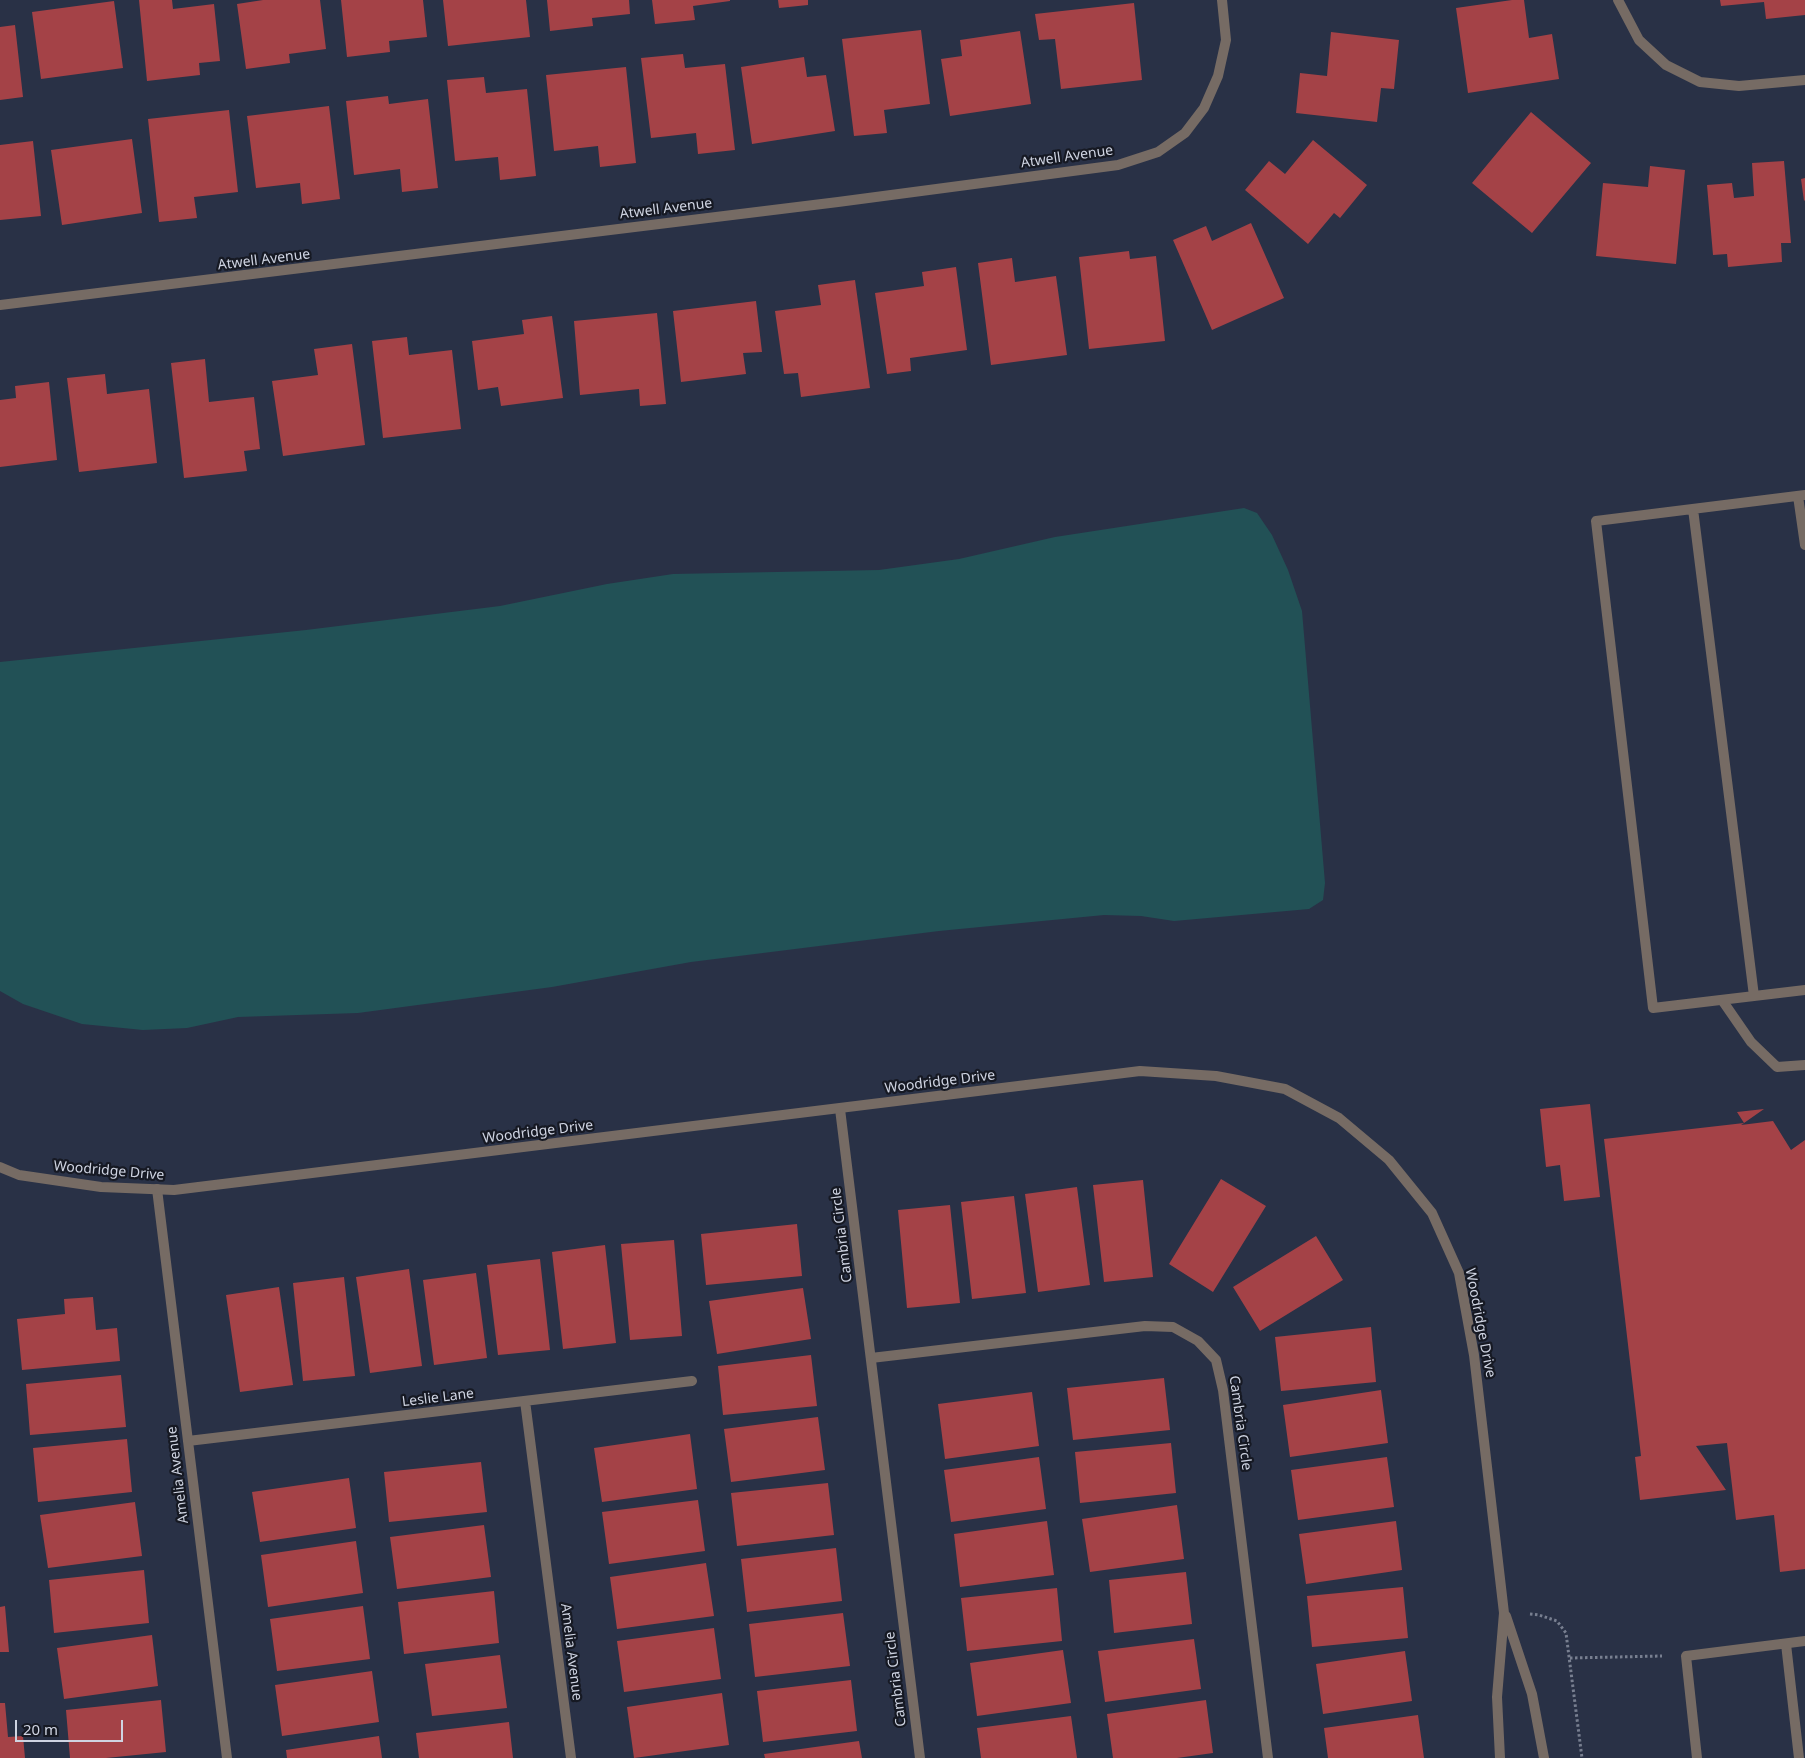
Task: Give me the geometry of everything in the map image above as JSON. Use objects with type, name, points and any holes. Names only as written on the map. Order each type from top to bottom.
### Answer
[{"type":"street","name":"Atwell Avenue","points":[[0,305],[819,204],[1118,165],[1158,152],[1185,133],[1204,108],[1218,76],[1226,40],[1222,0]]},
{"type":"street","points":[[1618,0],[1639,40],[1666,64],[1700,82],[1738,86],[1805,80]]},
{"type":"street","points":[[1805,545],[1802,496],[1596,521],[1653,1008],[1805,990]]},
{"type":"street","points":[[1693,509],[1754,996]]},
{"type":"street","points":[[1722,1000],[1751,1042],[1777,1067],[1805,1065]]},
{"type":"street","name":"Woodridge Drive","points":[[0,1167],[18,1175],[101,1187],[174,1190],[1140,1071],[1216,1076],[1285,1089],[1339,1118],[1389,1160],[1432,1213],[1459,1273],[1474,1355],[1504,1612]]},
{"type":"street","name":"Cambria Circle","points":[[840,1109],[920,1758]]},
{"type":"street","name":"Amelia Avenue","points":[[157,1189],[226,1758]]},
{"type":"street","name":"Cambria Circle","points":[[871,1358],[1145,1326],[1173,1327],[1198,1341],[1216,1360],[1223,1390],[1268,1758]]},
{"type":"street","name":"Leslie Lane","points":[[188,1441],[692,1382]]},
{"type":"street","name":"Amelia Avenue","points":[[525,1401],[571,1758]]},
{"type":"street","points":[[1500,1758],[1497,1697],[1504,1612]]},
{"type":"street","points":[[1504,1612],[1532,1694],[1544,1758]]},
{"type":"street","points":[[1697,1758],[1686,1656],[1805,1642]]},
{"type":"street","points":[[1786,1644],[1799,1758]]},
{"type":"path","points":[[1504,1612],[1539,1615],[1557,1621],[1566,1634],[1582,1758]]},
{"type":"path","points":[[1570,1658],[1686,1656]]},
{"type":"shaded area","points":[[1244,508],[1257,513],[1272,535],[1288,570],[1302,611],[1325,883],[1323,900],[1309,909],[1174,921],[1141,916],[1104,915],[939,931],[691,962],[552,987],[358,1013],[238,1017],[187,1028],[143,1030],[82,1024],[23,1004],[0,991],[0,662],[306,630],[500,606],[607,584],[673,574],[879,570],[959,559],[1055,537]]},
{"type":"building","points":[[139,0],[172,0],[173,9],[214,4],[220,61],[199,63],[200,75],[147,81]]},
{"type":"building","points":[[263,0],[320,0],[326,49],[289,54],[290,63],[246,69],[237,4]]},
{"type":"building","points":[[341,0],[423,0],[427,37],[389,41],[390,52],[347,57]]},
{"type":"building","points":[[443,0],[526,0],[530,37],[448,46]]},
{"type":"building","points":[[547,0],[629,0],[630,14],[592,18],[593,26],[550,31]]},
{"type":"building","points":[[652,0],[730,1],[693,6],[695,20],[655,24]]},
{"type":"building","points":[[778,0],[808,0],[808,5],[779,8]]},
{"type":"building","points":[[1524,0],[1529,38],[1552,34],[1559,79],[1468,93],[1456,8]]},
{"type":"building","points":[[1720,0],[1805,0],[1805,15],[1766,19],[1764,2],[1721,6]]},
{"type":"building","points":[[114,1],[123,68],[41,79],[32,12]]},
{"type":"building","points":[[1134,3],[1142,80],[1061,89],[1055,39],[1039,40],[1035,14]]},
{"type":"building","points":[[15,25],[23,97],[0,100],[0,27]]},
{"type":"building","points":[[921,30],[930,104],[884,110],[887,133],[854,136],[842,39]]},
{"type":"building","points":[[1020,31],[1031,104],[950,116],[941,59],[962,56],[960,40]]},
{"type":"building","points":[[1331,32],[1399,40],[1394,89],[1381,88],[1377,122],[1296,113],[1300,73],[1327,76]]},
{"type":"building","points":[[683,54],[685,68],[725,64],[735,150],[698,154],[696,133],[651,138],[641,58]]},
{"type":"building","points":[[804,57],[807,77],[826,75],[835,131],[752,144],[741,67]]},
{"type":"building","points":[[626,67],[636,163],[600,167],[598,146],[554,151],[546,75]]},
{"type":"building","points":[[484,77],[486,93],[527,89],[536,176],[500,180],[498,157],[455,161],[447,80]]},
{"type":"building","points":[[388,96],[389,104],[428,99],[438,188],[402,192],[400,169],[354,175],[346,101]]},
{"type":"building","points":[[329,106],[340,199],[302,204],[300,183],[256,188],[247,116]]},
{"type":"building","points":[[229,110],[238,192],[194,197],[197,218],[159,222],[148,119]]},
{"type":"building","points":[[1531,112],[1591,163],[1532,233],[1472,183]]},
{"type":"building","points":[[132,139],[142,213],[62,225],[51,150]]},
{"type":"building","points":[[1313,140],[1367,185],[1340,218],[1334,213],[1308,244],[1245,190],[1269,161],[1285,174]]},
{"type":"building","points":[[33,141],[41,216],[0,220],[0,145]]},
{"type":"building","points":[[1784,161],[1791,243],[1781,243],[1782,262],[1728,267],[1727,254],[1713,255],[1707,185],[1732,183],[1734,198],[1754,196],[1752,163]]},
{"type":"building","points":[[1650,166],[1685,170],[1676,264],[1596,256],[1603,183],[1648,187]]},
{"type":"building","points":[[1805,178],[1805,200],[1804,201],[1801,179]]},
{"type":"building","points":[[1251,223],[1284,298],[1212,330],[1173,240],[1206,226],[1212,241]]},
{"type":"building","points":[[1129,251],[1130,259],[1156,256],[1165,341],[1089,349],[1079,257]]},
{"type":"building","points":[[1012,258],[1015,282],[1056,276],[1067,355],[991,365],[978,263]]},
{"type":"building","points":[[956,267],[967,350],[910,358],[911,371],[887,374],[875,293],[924,286],[922,272]]},
{"type":"building","points":[[855,280],[870,388],[801,397],[798,373],[784,374],[775,311],[821,305],[818,285]]},
{"type":"building","points":[[756,301],[762,352],[743,353],[746,374],[681,382],[673,311]]},
{"type":"building","points":[[657,313],[666,404],[640,406],[639,389],[580,395],[574,321]]},
{"type":"building","points":[[552,316],[563,398],[501,406],[498,387],[478,390],[472,341],[524,334],[522,320]]},
{"type":"building","points":[[407,337],[409,355],[452,350],[461,429],[383,438],[372,341]]},
{"type":"building","points":[[352,344],[365,445],[283,456],[272,381],[318,375],[314,349]]},
{"type":"building","points":[[205,359],[209,402],[254,397],[260,449],[244,451],[247,471],[184,478],[171,363]]},
{"type":"building","points":[[105,374],[107,394],[149,389],[157,463],[79,472],[67,378]]},
{"type":"building","points":[[49,382],[57,460],[0,467],[0,400],[16,398],[15,386]]},
{"type":"building","points":[[1590,1104],[1600,1197],[1564,1201],[1560,1165],[1546,1167],[1540,1109]]},
{"type":"building","points":[[1764,1109],[1744,1123],[1737,1112]]},
{"type":"building","points":[[1773,1121],[1791,1150],[1805,1140],[1805,1569],[1780,1572],[1774,1515],[1736,1520],[1727,1443],[1696,1446],[1726,1490],[1640,1500],[1635,1457],[1641,1456],[1604,1139]]},
{"type":"building","points":[[1221,1179],[1266,1206],[1213,1292],[1169,1264]]},
{"type":"building","points":[[1143,1180],[1153,1277],[1104,1282],[1093,1185]]},
{"type":"building","points":[[1077,1187],[1090,1285],[1038,1292],[1025,1194]]},
{"type":"building","points":[[1014,1196],[1026,1293],[972,1299],[961,1202]]},
{"type":"building","points":[[950,1205],[960,1303],[907,1308],[898,1210]]},
{"type":"building","points":[[797,1224],[802,1276],[706,1285],[701,1234]]},
{"type":"building","points":[[1316,1236],[1343,1280],[1260,1331],[1233,1287]]},
{"type":"building","points":[[674,1240],[682,1336],[630,1340],[621,1244]]},
{"type":"building","points":[[605,1245],[616,1343],[563,1349],[552,1252]]},
{"type":"building","points":[[540,1259],[550,1350],[498,1355],[487,1265]]},
{"type":"building","points":[[409,1269],[422,1366],[370,1373],[356,1277]]},
{"type":"building","points":[[476,1273],[487,1358],[434,1365],[423,1280]]},
{"type":"building","points":[[344,1277],[355,1376],[303,1381],[293,1283]]},
{"type":"building","points":[[279,1287],[293,1385],[240,1392],[226,1295]]},
{"type":"building","points":[[803,1288],[811,1339],[717,1354],[709,1301]]},
{"type":"building","points":[[93,1297],[96,1330],[117,1328],[120,1361],[22,1370],[17,1319],[65,1314],[64,1299]]},
{"type":"building","points":[[1371,1327],[1376,1382],[1281,1391],[1275,1337]]},
{"type":"building","points":[[811,1355],[817,1406],[723,1415],[718,1366]]},
{"type":"building","points":[[121,1375],[126,1427],[30,1435],[26,1384]]},
{"type":"building","points":[[1164,1378],[1170,1430],[1073,1440],[1067,1388]]},
{"type":"building","points":[[1381,1390],[1388,1443],[1290,1457],[1283,1405]]},
{"type":"building","points":[[1032,1392],[1039,1446],[945,1459],[938,1404]]},
{"type":"building","points":[[818,1417],[825,1470],[731,1482],[724,1429]]},
{"type":"building","points":[[690,1434],[697,1489],[602,1502],[594,1448]]},
{"type":"building","points":[[127,1439],[132,1492],[38,1502],[33,1448]]},
{"type":"building","points":[[1171,1443],[1176,1493],[1080,1503],[1075,1452]]},
{"type":"building","points":[[1039,1457],[1046,1509],[951,1522],[944,1470]]},
{"type":"building","points":[[1387,1457],[1394,1507],[1298,1520],[1291,1470]]},
{"type":"building","points":[[481,1462],[487,1512],[389,1522],[384,1472]]},
{"type":"building","points":[[349,1478],[356,1528],[260,1542],[252,1492]]},
{"type":"building","points":[[828,1483],[834,1535],[737,1546],[731,1493]]},
{"type":"building","points":[[698,1500],[705,1551],[609,1564],[602,1512]]},
{"type":"building","points":[[135,1502],[142,1556],[48,1568],[40,1515]]},
{"type":"building","points":[[1177,1505],[1184,1559],[1090,1572],[1082,1519]]},
{"type":"building","points":[[1047,1521],[1054,1575],[960,1587],[954,1534]]},
{"type":"building","points":[[1396,1521],[1402,1570],[1306,1584],[1299,1534]]},
{"type":"building","points":[[484,1525],[491,1577],[397,1589],[390,1537]]},
{"type":"building","points":[[356,1541],[363,1593],[268,1607],[261,1555]]},
{"type":"building","points":[[836,1548],[842,1601],[747,1612],[741,1559]]},
{"type":"building","points":[[706,1563],[714,1616],[617,1629],[610,1577]]},
{"type":"building","points":[[144,1570],[149,1623],[54,1633],[49,1580]]},
{"type":"building","points":[[1186,1572],[1192,1624],[1114,1633],[1109,1580]]},
{"type":"building","points":[[1403,1587],[1408,1638],[1312,1647],[1307,1596]]},
{"type":"building","points":[[1057,1588],[1062,1641],[967,1651],[961,1598]]},
{"type":"building","points":[[494,1591],[499,1643],[404,1654],[398,1602]]},
{"type":"building","points":[[5,1606],[9,1652],[0,1652],[0,1607]]},
{"type":"building","points":[[363,1606],[370,1659],[277,1671],[270,1619]]},
{"type":"building","points":[[843,1613],[850,1666],[755,1677],[749,1624]]},
{"type":"building","points":[[714,1628],[721,1679],[624,1692],[617,1641]]},
{"type":"building","points":[[152,1635],[158,1686],[64,1699],[57,1648]]},
{"type":"building","points":[[1194,1639],[1201,1689],[1105,1702],[1098,1651]]},
{"type":"building","points":[[1063,1650],[1071,1703],[977,1716],[970,1663]]},
{"type":"building","points":[[1405,1651],[1412,1701],[1323,1714],[1316,1664]]},
{"type":"building","points":[[500,1655],[507,1708],[432,1716],[425,1664]]},
{"type":"building","points":[[372,1671],[379,1722],[282,1736],[275,1685]]},
{"type":"building","points":[[851,1680],[857,1731],[763,1742],[757,1691]]},
{"type":"building","points":[[722,1693],[729,1745],[634,1758],[627,1707]]},
{"type":"building","points":[[161,1700],[166,1752],[106,1758],[70,1758],[66,1710]]},
{"type":"building","points":[[1206,1700],[1213,1753],[1177,1758],[1113,1758],[1107,1714]]},
{"type":"building","points":[[0,1703],[5,1703],[8,1737],[23,1736],[25,1758],[0,1758]]},
{"type":"building","points":[[1418,1715],[1424,1758],[1328,1758],[1324,1728]]},
{"type":"building","points":[[1071,1716],[1077,1758],[981,1758],[977,1728]]},
{"type":"building","points":[[509,1722],[513,1758],[419,1758],[416,1733]]},
{"type":"building","points":[[379,1736],[382,1758],[287,1758],[286,1750]]},
{"type":"building","points":[[859,1741],[862,1758],[765,1758],[764,1754]]}]
